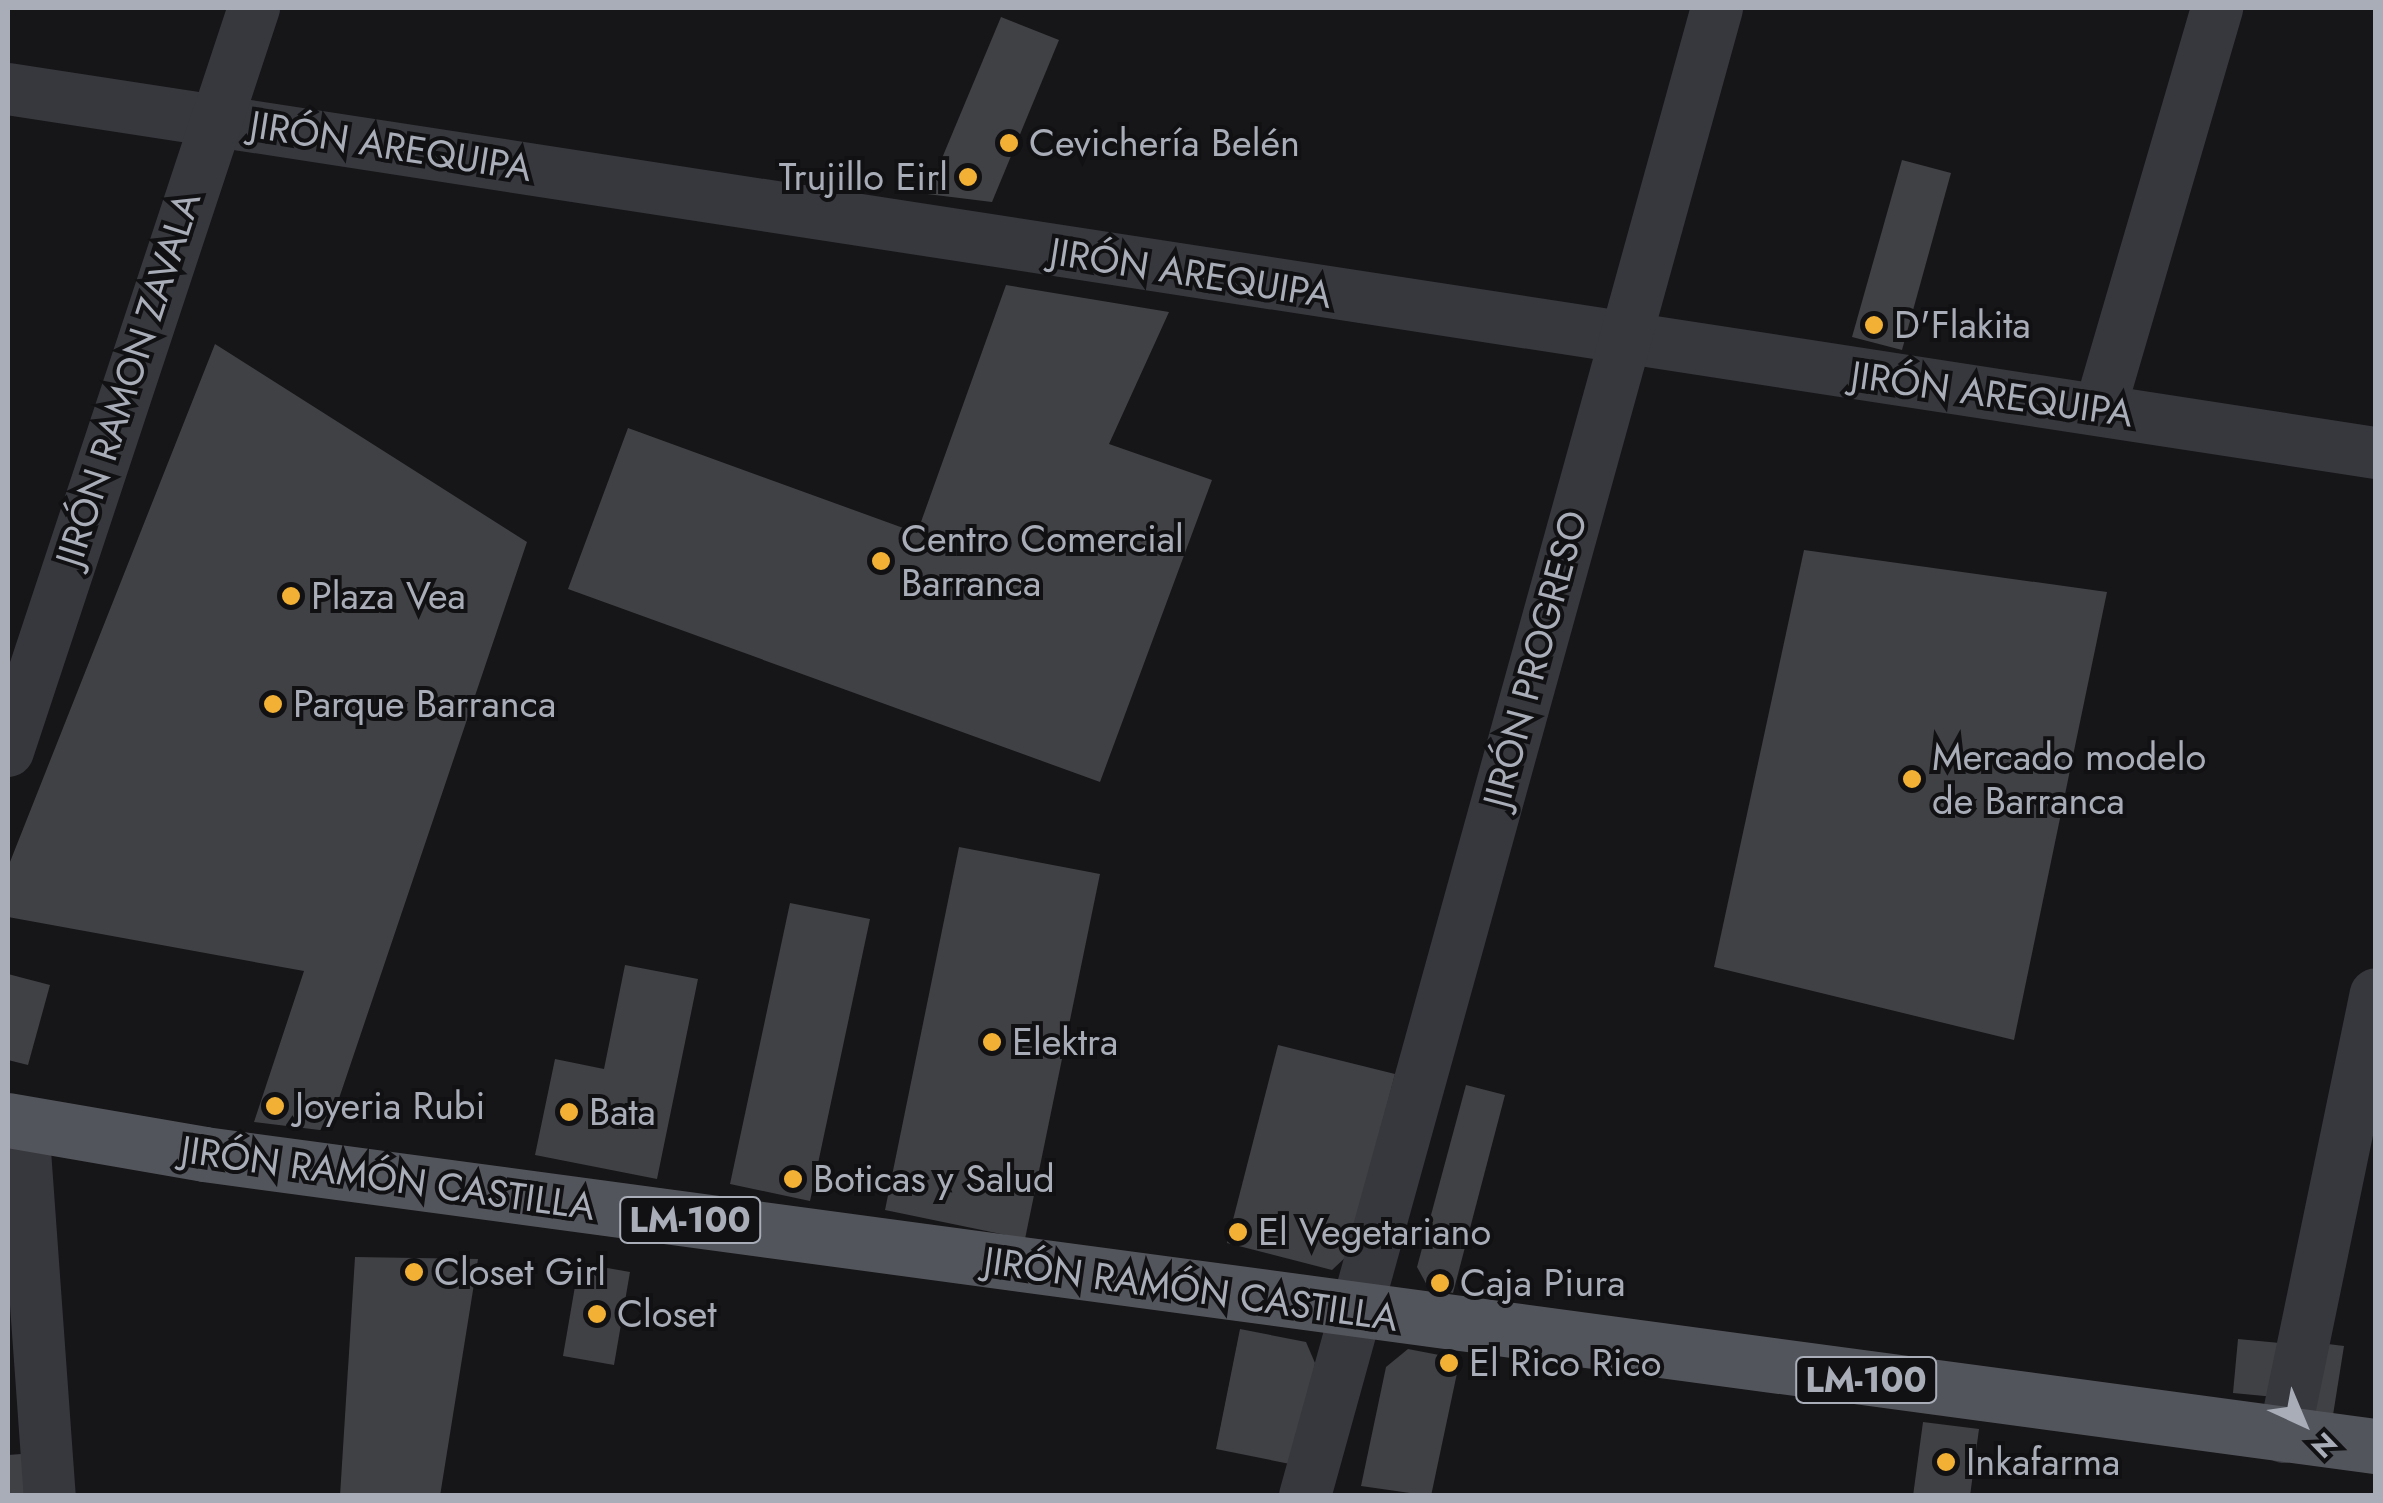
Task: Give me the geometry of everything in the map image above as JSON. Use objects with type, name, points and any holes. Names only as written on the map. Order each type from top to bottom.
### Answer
[{"type":"main road","name":"JIRÓN RAMÓN CASTILLA","points":[[15,1122],[204,1154],[2376,1446]]},
{"type":"street","name":"JIRÓN RAMON ZAVALA","points":[[8,751],[213,118],[254,8]]},
{"type":"street","name":"JIRÓN PROGRESO","points":[[1305,1496],[1621,341],[1717,8]]},
{"type":"street","points":[[2100,409],[2217,8]]},
{"type":"street","name":"JIRÓN AREQUIPA","points":[[8,89],[1621,341],[2100,409],[2376,453]]},
{"type":"street","points":[[2284,1436],[2376,994]]},
{"type":"street","points":[[15,1122],[50,1496]]},
{"type":"building","points":[[1001,17],[1059,40],[992,202],[927,194]]},
{"type":"building","points":[[1902,160],[1951,173],[1902,350],[1852,337]]},
{"type":"building","name":"Centro Comercial Barranca","points":[[1006,285],[1169,312],[1109,444],[1212,480],[1100,782],[568,589],[628,428],[917,533]]},
{"type":"building","name":"Parque Barranca","points":[[215,344],[527,542],[328,1131],[254,1122],[304,971],[8,917],[8,867]]},
{"type":"building","name":"Mercado modelo de Barranca","points":[[1804,550],[2107,592],[2014,1040],[1714,967]]},
{"type":"building","name":"Elektra","points":[[959,847],[1100,874],[1025,1239],[885,1210]]},
{"type":"building","points":[[790,903],[870,919],[810,1201],[730,1184]]},
{"type":"building","points":[[625,965],[698,979],[657,1179],[535,1155],[555,1059],[604,1069]]},
{"type":"building","points":[[8,974],[50,985],[28,1065],[8,1060]]},
{"type":"building","points":[[1278,1045],[1395,1074],[1348,1255],[1332,1270],[1227,1243]]},
{"type":"building","points":[[1466,1085],[1505,1095],[1453,1293],[1428,1287],[1417,1267]]},
{"type":"building","points":[[355,1257],[478,1259],[440,1496],[340,1496]]},
{"type":"building","name":"Closet","points":[[579,1263],[630,1272],[614,1365],[563,1356]]},
{"type":"building","points":[[1240,1329],[1306,1342],[1315,1363],[1295,1465],[1216,1449]]},
{"type":"building","points":[[2238,1339],[2280,1343],[2275,1397],[2233,1393]]},
{"type":"building","points":[[2312,1342],[2344,1346],[2333,1415],[2316,1413]]},
{"type":"building","points":[[1408,1349],[1460,1359],[1431,1496],[1361,1486],[1386,1367]]},
{"type":"building","name":"Inkafarma","points":[[1923,1422],[1979,1429],[1970,1496],[1913,1496]]},
{"type":"building","points":[[34,1453],[37,1496],[8,1496],[8,1455]]},
{"type":"place","name":"Cevichería Belén","points":[[1009,143]]},
{"type":"place","name":"Trujillo Eirl","points":[[968,177]]},
{"type":"place","name":"D'Flakita","points":[[1874,325]]},
{"type":"place","name":"Centro Comercial Barranca","points":[[881,561]]},
{"type":"place","name":"Plaza Vea","points":[[291,596]]},
{"type":"place","name":"Parque Barranca","points":[[273,704]]},
{"type":"place","name":"Mercado modelo de Barranca","points":[[1912,779]]},
{"type":"place","name":"Elektra","points":[[992,1042]]},
{"type":"place","name":"Joyeria Rubi","points":[[275,1106]]},
{"type":"place","name":"Bata","points":[[569,1112]]},
{"type":"place","name":"Boticas y Salud","points":[[793,1179]]},
{"type":"place","name":"El Vegetariano","points":[[1238,1232]]},
{"type":"place","name":"Closet Girl","points":[[414,1272]]},
{"type":"place","name":"Caja Piura","points":[[1440,1283]]},
{"type":"place","name":"Closet","points":[[597,1314]]},
{"type":"place","name":"El Rico Rico","points":[[1449,1363]]},
{"type":"place","name":"Inkafarma","points":[[1946,1462]]}]
